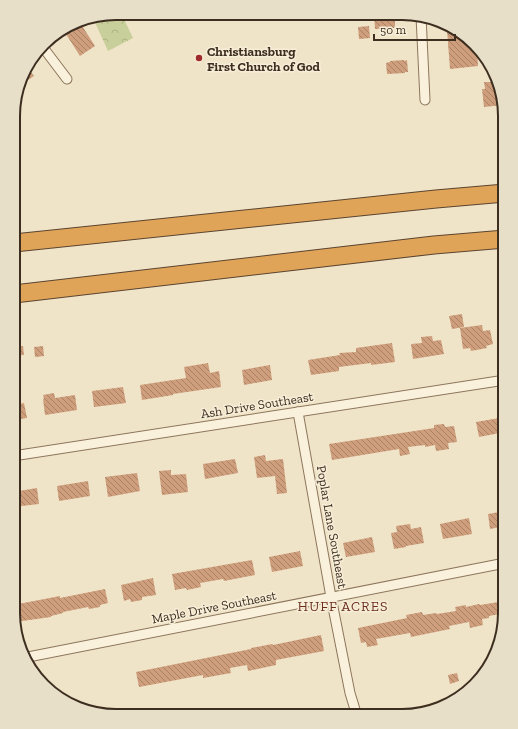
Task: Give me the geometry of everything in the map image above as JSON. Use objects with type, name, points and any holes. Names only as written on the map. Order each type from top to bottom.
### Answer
[{"type":"highway","points":[[20,242],[421,200],[498,194]]},
{"type":"highway","points":[[20,293],[498,239]]},
{"type":"street","points":[[421,22],[425,100]]},
{"type":"street","points":[[46,51],[67,79]]},
{"type":"street","name":"Ash Drive Southeast","points":[[20,455],[498,381]]},
{"type":"street","name":"Poplar Lane Southeast","points":[[298,412],[331,597],[350,693],[355,709]]},
{"type":"street","name":"Maple Drive Southeast","points":[[30,657],[498,564]]},
{"type":"green space","points":[[124,20],[133,38],[108,51],[95,22]]},
{"type":"building","points":[[374,20],[395,20],[394,28],[375,29]]},
{"type":"building","points":[[82,26],[95,46],[80,56],[66,34]]},
{"type":"building","points":[[369,26],[370,38],[359,39],[358,27]]},
{"type":"building","points":[[447,31],[461,40],[477,56],[478,66],[450,69]]},
{"type":"building","points":[[407,60],[408,72],[387,74],[386,63],[390,61]]},
{"type":"building","points":[[31,72],[34,76],[26,81]]},
{"type":"building","points":[[484,82],[492,82],[497,106],[484,107],[482,89],[485,89]]},
{"type":"building","points":[[462,314],[464,327],[452,329],[449,316]]},
{"type":"building","points":[[482,325],[483,331],[490,330],[493,344],[486,346],[487,348],[471,351],[470,348],[463,349],[460,328]]},
{"type":"building","points":[[432,336],[433,341],[441,340],[444,354],[413,359],[411,344],[422,343],[421,337]]},
{"type":"building","points":[[392,343],[395,362],[339,367],[339,371],[311,375],[308,360],[340,355],[339,353],[356,352],[356,348]]},
{"type":"building","points":[[20,346],[23,346],[24,355],[20,355]]},
{"type":"building","points":[[43,346],[44,356],[35,357],[34,347]]},
{"type":"building","points":[[208,363],[210,373],[219,371],[221,387],[142,400],[140,385],[186,378],[184,367]]},
{"type":"building","points":[[270,365],[272,380],[244,385],[242,370]]},
{"type":"building","points":[[123,387],[126,403],[94,407],[92,391]]},
{"type":"building","points":[[54,393],[55,398],[75,395],[77,410],[45,415],[43,395]]},
{"type":"building","points":[[24,403],[27,418],[20,419],[20,404]]},
{"type":"building","points":[[498,418],[498,433],[479,437],[476,422]]},
{"type":"building","points":[[444,424],[445,427],[454,426],[457,442],[448,443],[449,449],[436,451],[435,445],[425,447],[425,445],[408,447],[410,454],[400,456],[399,449],[332,460],[329,444],[434,428],[434,425]]},
{"type":"building","points":[[265,455],[266,461],[283,459],[287,493],[277,494],[275,476],[257,478],[254,457]]},
{"type":"building","points":[[235,459],[238,473],[205,479],[203,464]]},
{"type":"building","points":[[171,470],[171,475],[186,474],[188,492],[162,495],[159,471]]},
{"type":"building","points":[[137,473],[140,491],[108,497],[105,477]]},
{"type":"building","points":[[88,481],[90,496],[59,501],[57,486]]},
{"type":"building","points":[[37,488],[39,504],[20,506],[20,491]]},
{"type":"building","points":[[498,512],[498,527],[490,529],[488,514]]},
{"type":"building","points":[[469,518],[472,534],[443,539],[440,524]]},
{"type":"building","points":[[410,524],[411,529],[421,527],[424,543],[394,549],[391,533],[397,532],[396,526]]},
{"type":"building","points":[[372,537],[375,552],[346,557],[343,543]]},
{"type":"building","points":[[300,551],[303,566],[272,572],[269,557]]},
{"type":"building","points":[[252,560],[255,575],[224,581],[223,579],[200,583],[201,587],[187,590],[186,588],[175,590],[172,574]]},
{"type":"building","points":[[153,578],[156,595],[142,597],[142,600],[131,602],[130,599],[124,601],[121,585]]},
{"type":"building","points":[[105,589],[108,603],[100,605],[100,607],[89,609],[88,607],[63,612],[51,617],[21,621],[20,604],[60,596],[60,598]]},
{"type":"building","points":[[498,602],[498,614],[482,619],[483,625],[470,628],[469,622],[449,626],[450,629],[411,637],[410,633],[376,639],[378,645],[367,647],[366,642],[361,643],[358,628],[407,618],[406,615],[422,612],[423,615],[437,614],[456,611],[455,607]]},
{"type":"building","points":[[321,635],[324,651],[276,660],[276,665],[248,671],[247,665],[230,668],[231,673],[203,678],[203,675],[139,687],[136,672]]},
{"type":"building","points":[[457,673],[459,681],[450,684],[448,675]]},
{"type":"place","name":"Christiansburg First Church of God","points":[[199,58]]},
{"type":"district","name":"HUFF ACRES","points":[[343,606]]}]
